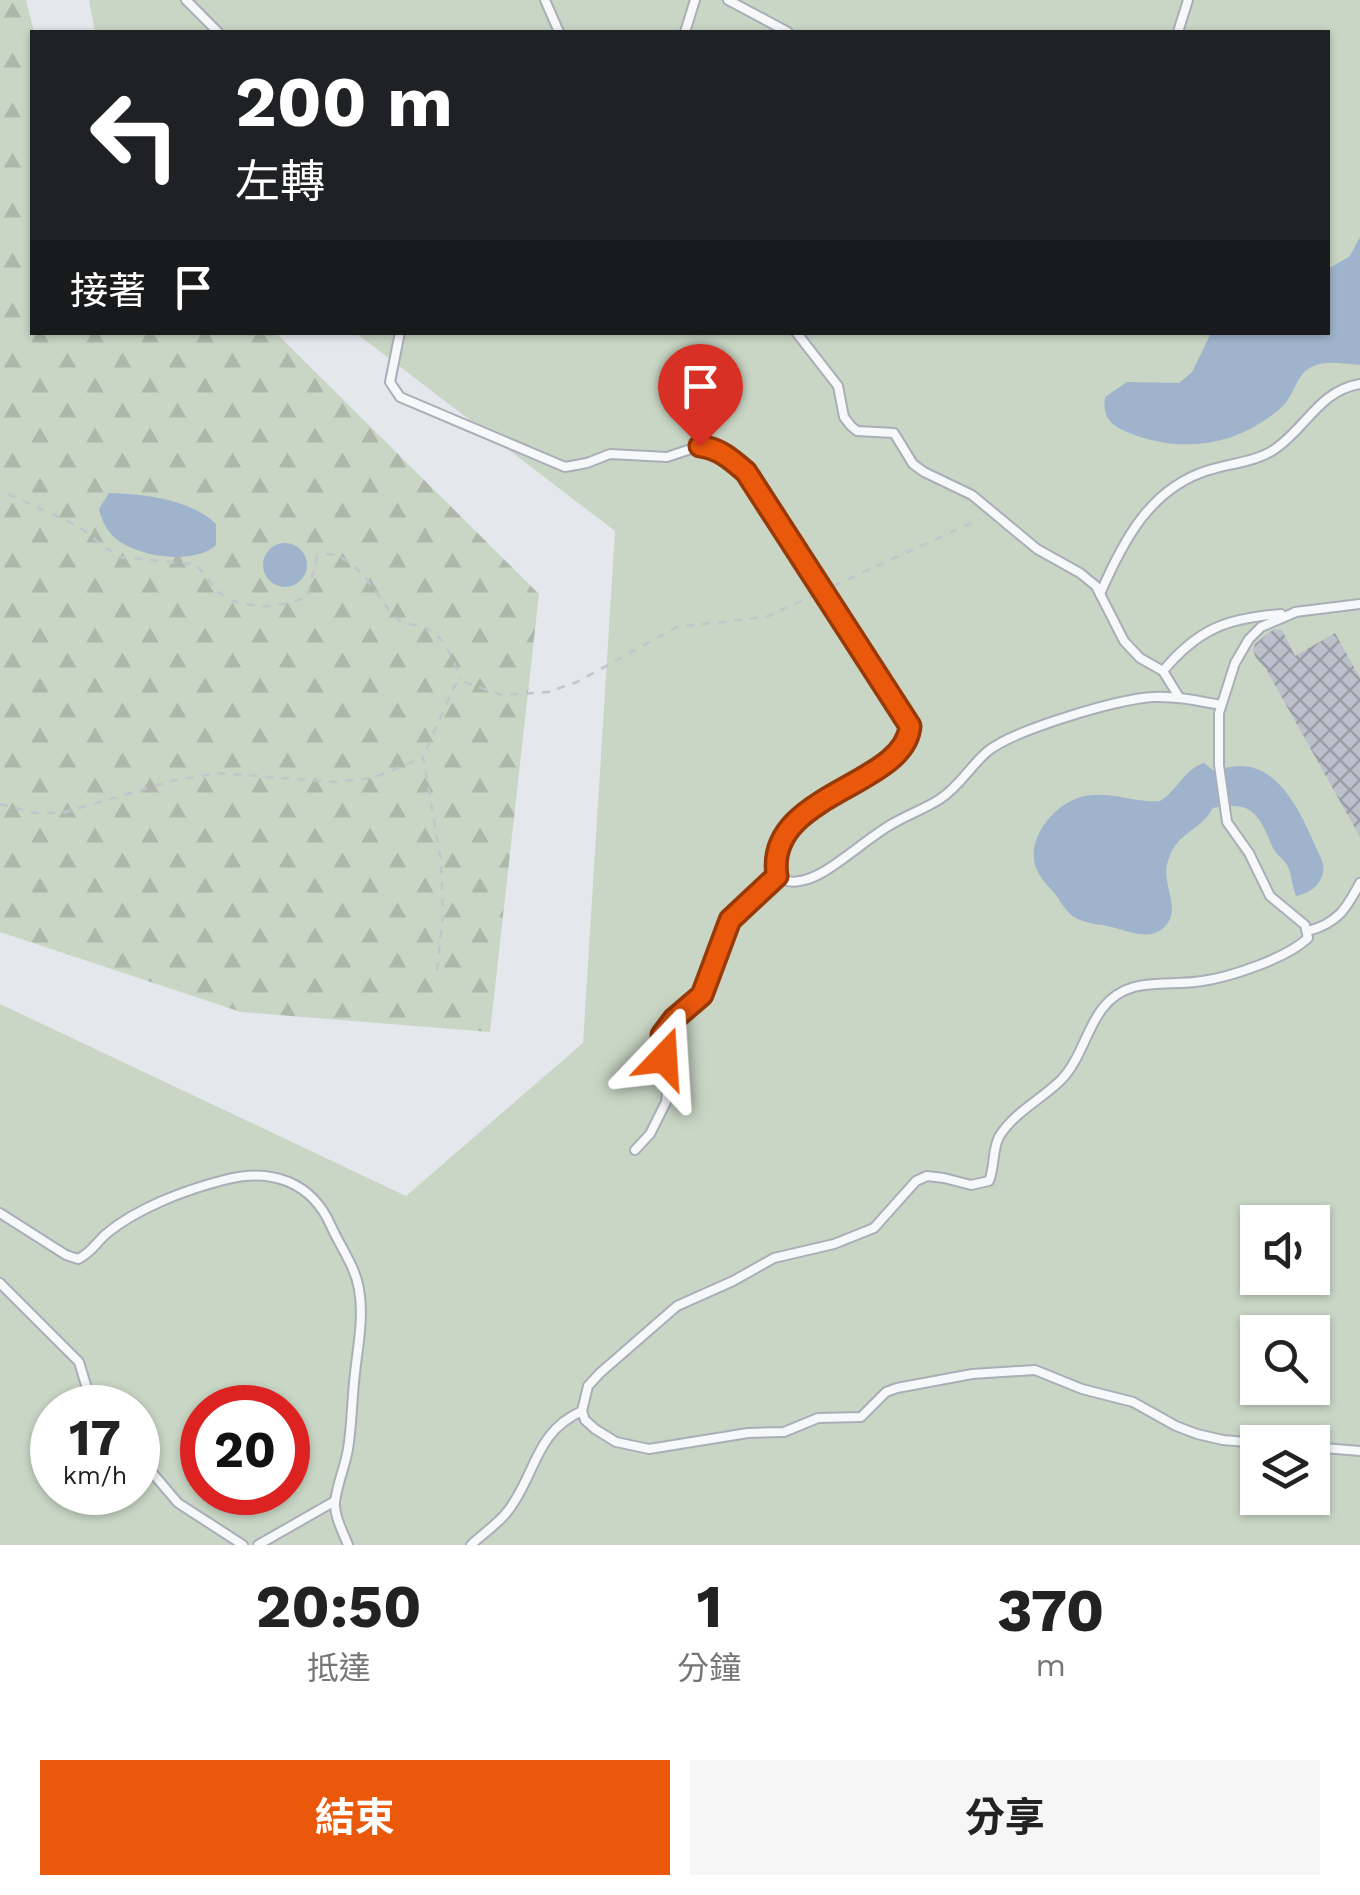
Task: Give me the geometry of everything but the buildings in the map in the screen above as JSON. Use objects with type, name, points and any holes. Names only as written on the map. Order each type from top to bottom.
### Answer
[{"type":"lane","points":[[186,0],[216,30]]},
{"type":"lane","points":[[545,0],[558,30]]},
{"type":"lane","points":[[686,30],[695,0]]},
{"type":"lane","points":[[728,0],[784,30]]},
{"type":"lane","points":[[1179,30],[1188,0]]},
{"type":"lane","points":[[399,335],[390,373],[394,390],[400,396],[565,466],[610,454],[667,457],[700,446],[714,448],[746,472],[908,720],[910,734],[893,755],[804,814],[787,832],[779,848],[777,876],[730,920],[702,995],[666,1028],[662,1048],[669,1072],[666,1102],[650,1134],[634,1150]]},
{"type":"lane","points":[[798,335],[838,386],[844,417],[850,426],[857,431],[894,433],[913,464],[972,494],[1050,558],[1080,572],[1100,594],[1124,641],[1140,658],[1163,671],[1179,698]]},
{"type":"lane","points":[[1100,594],[1121,545],[1166,491],[1184,478],[1272,451],[1325,398],[1342,387],[1360,384]]},
{"type":"lane","points":[[1163,671],[1181,650],[1216,626],[1360,604]]},
{"type":"lane","points":[[1240,1442],[1197,1434],[1116,1396],[1022,1369],[896,1388],[886,1392],[861,1417],[818,1418],[784,1432],[748,1433],[664,1448],[616,1442],[585,1420],[582,1411],[588,1386],[600,1372],[677,1306],[774,1258],[834,1244],[874,1228],[892,1212],[908,1189],[927,1176],[971,1185],[988,1181],[998,1139],[1072,1066],[1096,1014],[1114,995],[1136,986],[1222,977],[1308,938],[1308,931],[1297,917],[1270,896],[1224,811],[1219,765],[1221,705],[1235,663],[1249,639],[1262,627],[1296,612]]},
{"type":"lane","points":[[777,876],[793,884],[826,870],[889,826],[942,798],[997,745],[1113,704],[1150,697],[1221,705]]},
{"type":"lane","points":[[1308,931],[1334,922],[1343,914],[1360,883]]},
{"type":"lane","points":[[0,1213],[78,1259],[126,1221],[165,1201],[227,1178],[289,1181],[309,1191],[323,1207],[353,1267],[359,1291],[360,1332],[349,1445],[335,1501],[336,1516],[348,1545]]},
{"type":"lane","points":[[0,1284],[66,1346],[79,1362],[86,1385]]},
{"type":"lane","points":[[471,1545],[506,1513],[549,1434],[563,1420],[582,1411]]},
{"type":"lane","points":[[1330,1448],[1360,1451]]},
{"type":"lane","points":[[160,1482],[178,1503],[243,1545]]},
{"type":"lane","points":[[258,1545],[335,1501]]},
{"type":"path","points":[[8,494],[78,526],[118,557],[194,564],[216,590],[241,603],[299,601],[307,596],[317,557],[334,554],[373,586],[393,616],[437,635],[461,681],[502,695],[548,692],[577,682],[677,627],[766,617],[995,512]]},
{"type":"path","points":[[437,970],[444,914],[440,860],[423,757],[454,687],[461,681]]},
{"type":"path","points":[[0,804],[35,813],[62,813],[172,781],[218,773],[335,782],[373,778],[423,757]]},
{"type":"green space","points":[[0,0],[26,0],[34,30],[30,30],[30,335],[278,335],[539,594],[490,1032],[241,1012],[0,932]]},
{"type":"green space","points":[[89,0],[1360,0],[1360,1545],[0,1545],[0,1004],[406,1196],[583,1043],[615,531],[359,335],[1330,335],[1330,30],[95,30]]},
{"type":"water","points":[[1360,237],[1360,365],[1327,363],[1308,369],[1282,407],[1230,438],[1172,444],[1125,431],[1110,421],[1105,397],[1127,382],[1179,383],[1192,372],[1210,335],[1330,335],[1330,268],[1350,256]]},
{"type":"water","points":[[109,493],[151,497],[193,509],[216,524],[216,545],[206,552],[179,557],[135,549],[113,536],[103,520],[99,509]]},
{"type":"water","points":[[285,543],[301,549],[307,565],[301,581],[285,587],[269,581],[263,565],[269,549]]},
{"type":"water","points":[[1204,763],[1215,772],[1234,766],[1250,767],[1278,783],[1298,811],[1321,858],[1323,872],[1317,885],[1296,896],[1287,865],[1273,849],[1258,818],[1245,808],[1226,806],[1213,808],[1170,854],[1166,873],[1172,907],[1162,929],[1152,934],[1135,933],[1071,915],[1041,877],[1034,858],[1038,835],[1053,814],[1085,796],[1160,801],[1191,770]]},
{"type":"route","points":[[664,1058],[662,1035],[702,995],[730,920],[777,876],[779,848],[787,832],[804,814],[893,755],[910,734],[908,720],[746,472],[714,448],[700,446]]}]
